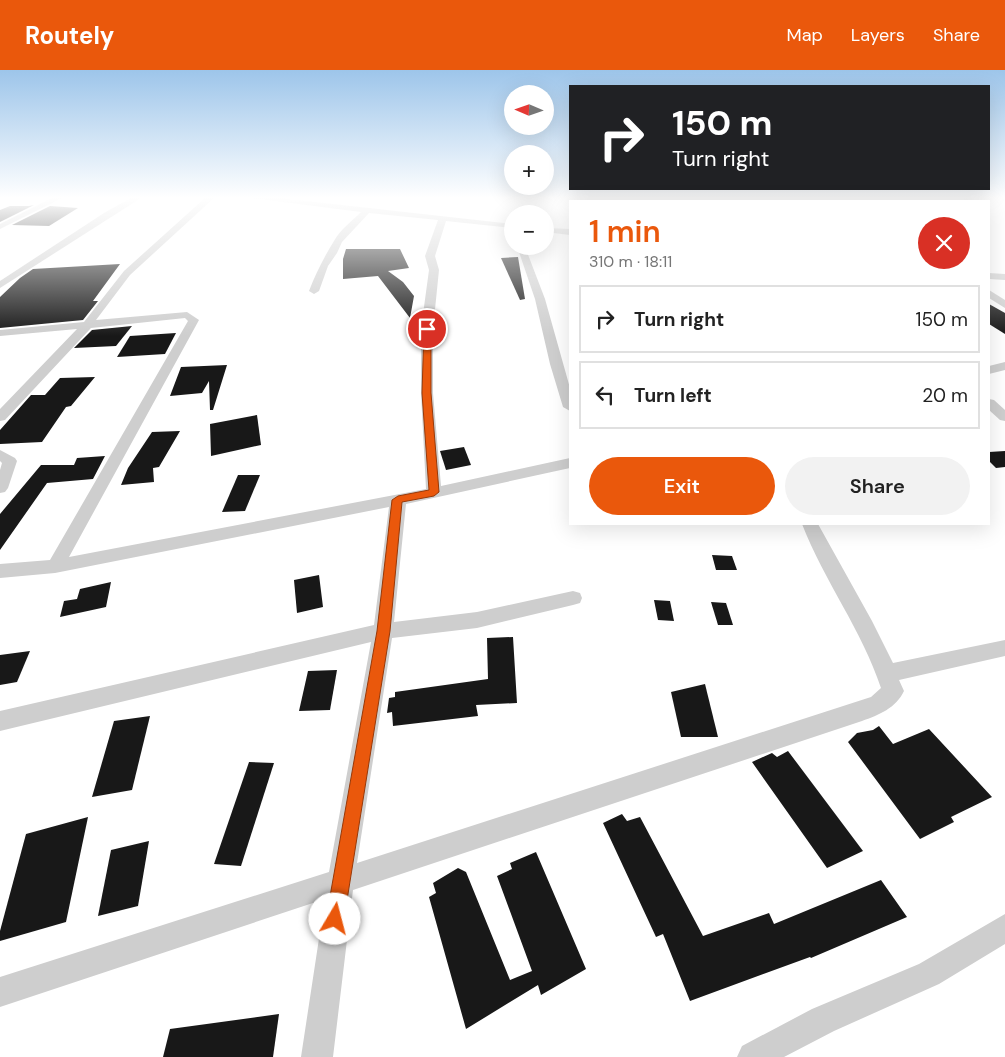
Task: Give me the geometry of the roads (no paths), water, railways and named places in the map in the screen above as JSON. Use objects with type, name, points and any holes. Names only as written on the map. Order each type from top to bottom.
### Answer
[{"type":"street","points":[[0,285],[63,244]]},
{"type":"street","points":[[0,417],[88,324],[128,273],[160,244]]},
{"type":"street","points":[[314,291],[323,266],[333,253],[337,244]]},
{"type":"street","points":[[434,244],[430,256],[434,270],[427,329],[426,393],[434,492]]},
{"type":"street","points":[[524,255],[540,299],[556,364],[569,404]]},
{"type":"street","points":[[990,276],[1005,277]]},
{"type":"street","points":[[990,294],[1005,305]]},
{"type":"street","points":[[0,333],[187,315],[194,320],[157,382],[100,490],[55,566]]},
{"type":"street","points":[[990,370],[1005,366]]},
{"type":"street","points":[[990,404],[1005,417]]},
{"type":"street","points":[[0,455],[10,461],[0,488]]},
{"type":"street","points":[[0,571],[55,566],[398,500],[569,463]]},
{"type":"street","points":[[317,1057],[340,880],[383,631],[398,500]]},
{"type":"street","points":[[0,992],[862,712],[879,704],[893,691],[888,673],[874,641],[824,556],[810,525]]},
{"type":"street","points":[[0,721],[383,631],[477,620],[573,598]]},
{"type":"street","points":[[888,673],[1005,648]]},
{"type":"street","points":[[753,1057],[823,1020],[929,974],[1005,928]]}]
